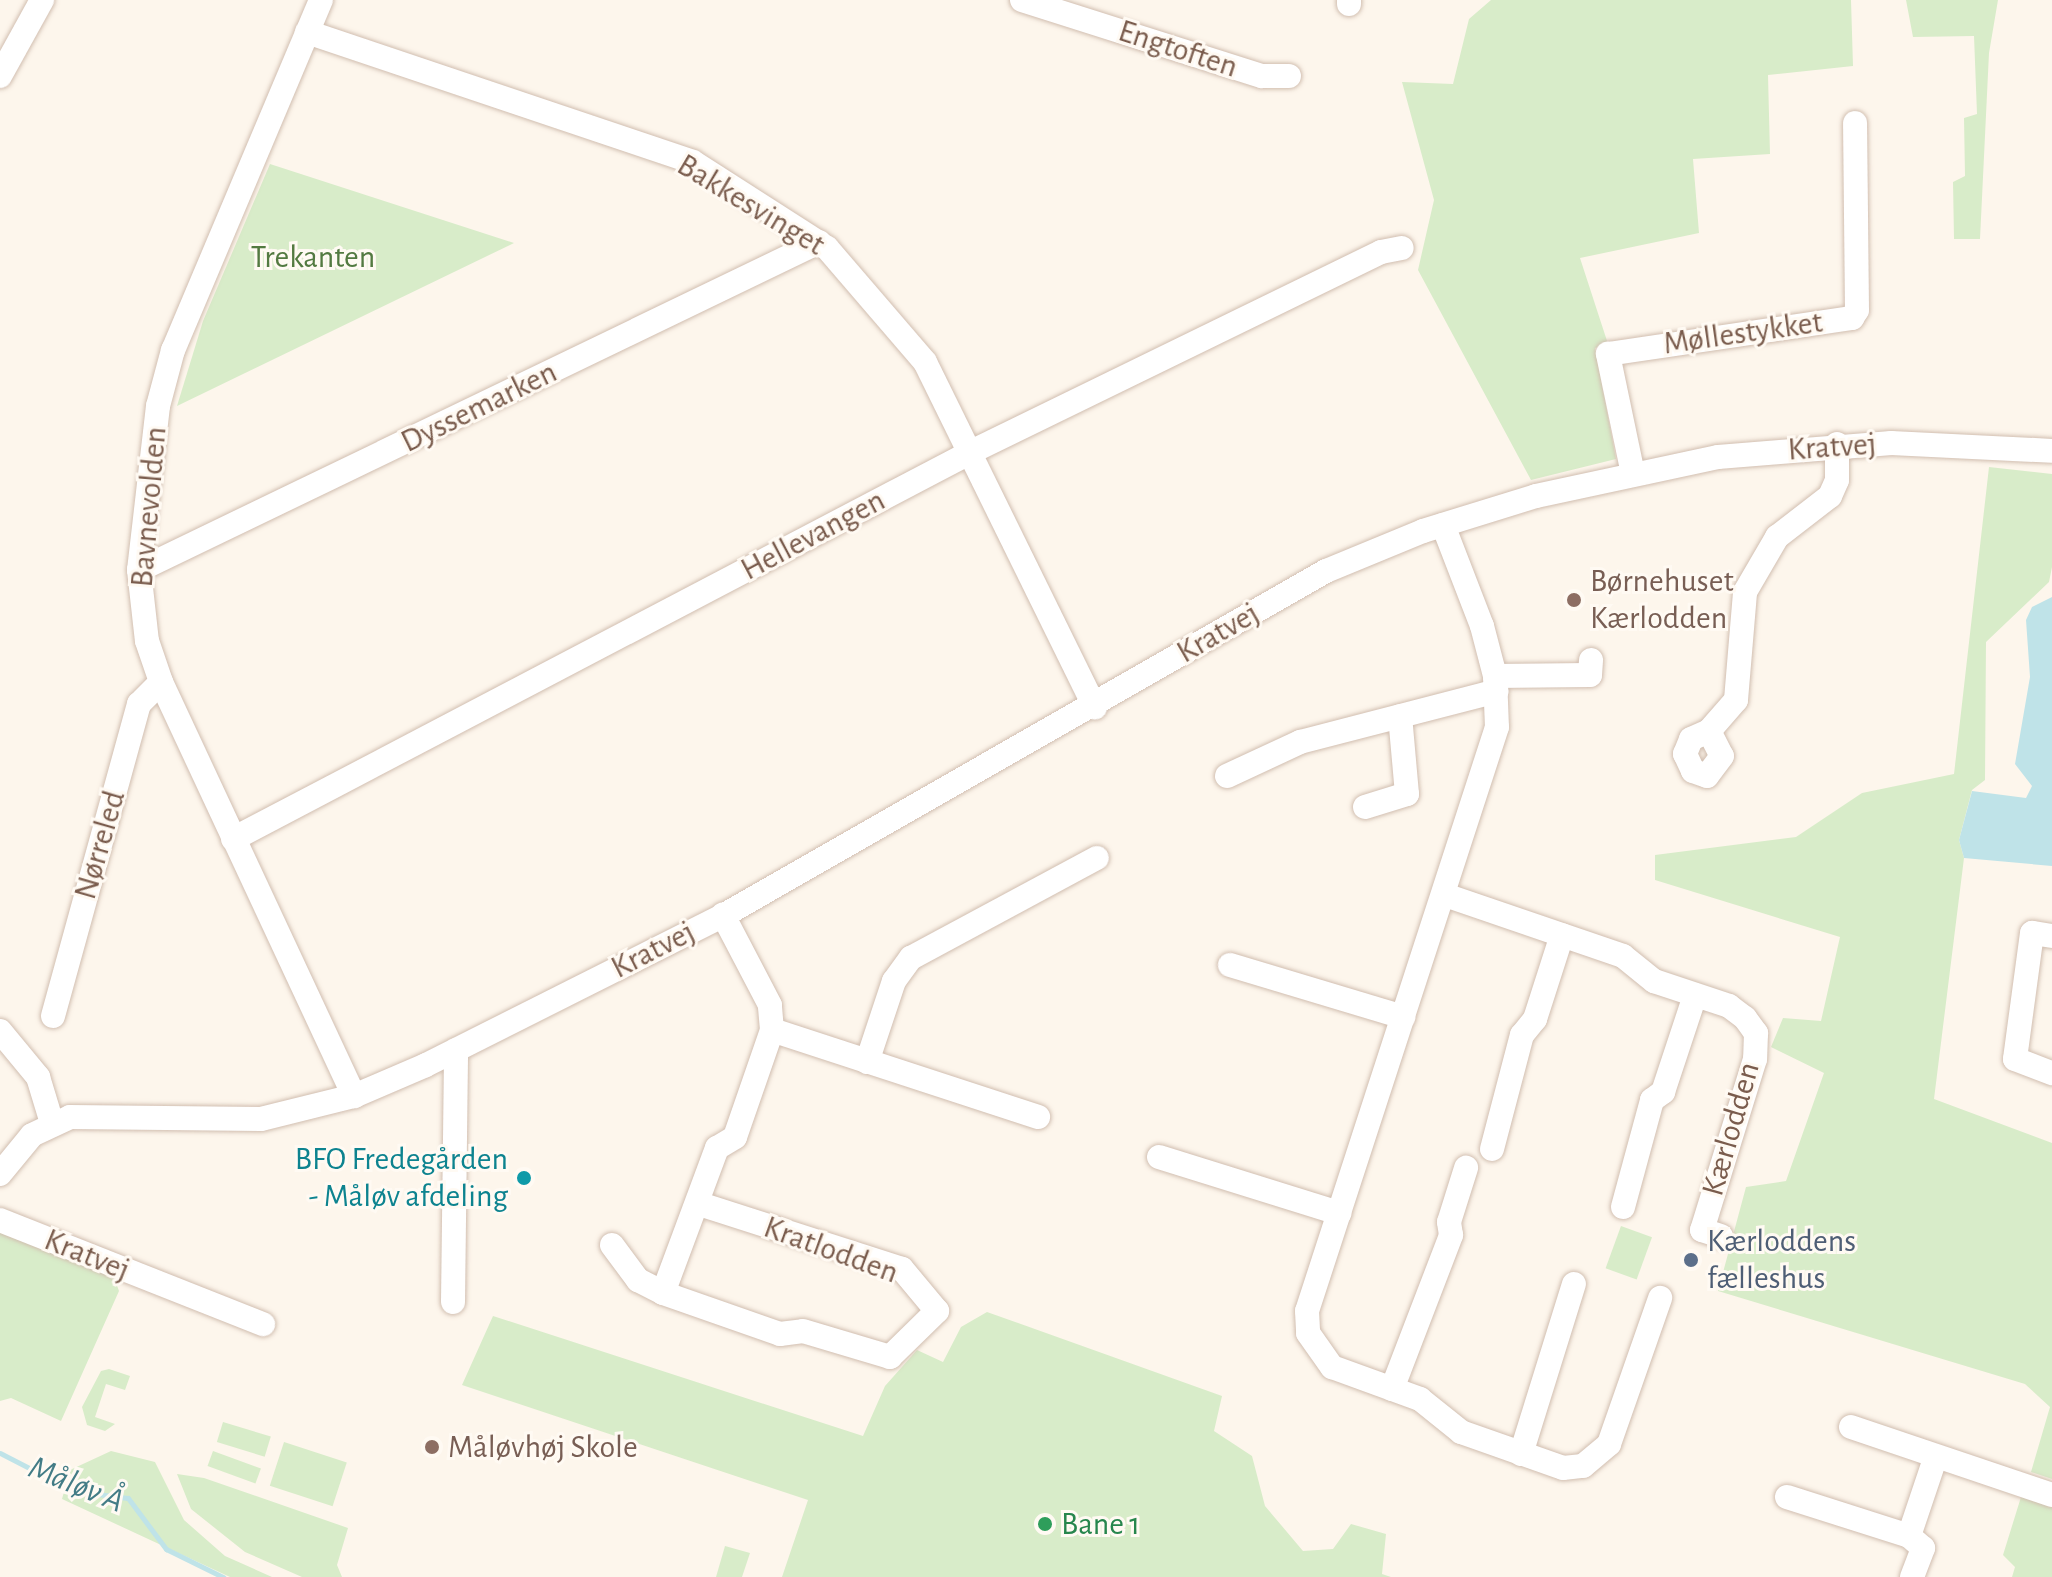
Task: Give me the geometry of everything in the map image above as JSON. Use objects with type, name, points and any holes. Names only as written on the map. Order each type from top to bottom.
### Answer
[{"type":"street","points":[[0,76],[42,0]]},
{"type":"street","name":"Bavnevolden","points":[[321,0],[173,350],[158,406],[139,570],[147,641],[161,682],[354,1096]]},
{"type":"street","name":"Engtoften","points":[[1022,0],[1250,72],[1289,76]]},
{"type":"street","name":"Bakkesvinget","points":[[307,32],[693,162],[819,242],[925,362],[973,451],[1095,707]]},
{"type":"street","name":"Møllestykket","points":[[1633,474],[1608,354],[1852,318],[1857,310],[1855,123]]},
{"type":"street","name":"Dyssemarken","points":[[139,570],[819,242]]},
{"type":"street","name":"Hellevangen","points":[[233,839],[973,451],[1381,252],[1402,248]]},
{"type":"street","name":"Kratvej","points":[[0,1174],[22,1144],[52,1123],[94,1115],[261,1119],[354,1096],[456,1050],[723,915],[1095,707],[1326,571],[1443,525],[1536,496],[1718,457],[1837,444],[1938,443],[2052,451]]},
{"type":"street","points":[[1709,731],[1736,700],[1745,592],[1777,537],[1830,496],[1837,480],[1837,444]]},
{"type":"street","points":[[1443,525],[1482,626],[1496,683],[1497,727],[1489,767],[1307,1311],[1308,1333],[1332,1367],[1420,1399],[1461,1432],[1563,1468],[1598,1458],[1609,1444],[1660,1298]]},
{"type":"street","points":[[1227,776],[1300,742],[1400,716],[1496,683],[1590,675],[1591,660]]},
{"type":"street","name":"Nørreled","points":[[53,1016],[139,704],[161,682]]},
{"type":"street","points":[[1365,807],[1407,794],[1400,716]]},
{"type":"street","points":[[867,1062],[894,981],[911,958],[1097,858]]},
{"type":"street","name":"Kærlodden","points":[[1445,895],[1623,956],[1654,981],[1729,1006],[1756,1033],[1755,1059],[1702,1230],[1721,1236]]},
{"type":"street","points":[[663,1293],[717,1148],[735,1137],[772,1030],[770,1005],[723,915]]},
{"type":"street","points":[[2052,936],[2032,933],[2015,1059],[2052,1073]]},
{"type":"street","points":[[1492,1149],[1522,1035],[1535,1019],[1562,935]]},
{"type":"street","points":[[1230,965],[1403,1017]]},
{"type":"street","points":[[1623,1207],[1652,1100],[1663,1092],[1695,995]]},
{"type":"street","points":[[772,1030],[1038,1117]]},
{"type":"street","points":[[0,1031],[38,1077],[52,1123]]},
{"type":"street","points":[[453,1302],[456,1050]]},
{"type":"street","points":[[1159,1157],[1339,1213]]},
{"type":"street","points":[[1392,1389],[1451,1235],[1449,1222],[1466,1168]]},
{"type":"street","name":"Kratlodden","points":[[612,1245],[638,1280],[663,1293],[780,1334],[803,1331],[890,1357],[937,1311],[902,1269],[697,1203]]},
{"type":"street","name":"Kratvej","points":[[0,1220],[263,1324]]},
{"type":"street","points":[[1521,1454],[1574,1284]]},
{"type":"street","points":[[1851,1427],[2052,1495]]},
{"type":"street","points":[[1909,1536],[1936,1456]]},
{"type":"street","points":[[1787,1497],[1909,1536],[1923,1548],[1912,1577]]},
{"type":"green space","points":[[1491,0],[1851,0],[1853,66],[1768,75],[1770,154],[1693,159],[1699,233],[1580,258],[1608,344],[1595,348],[1616,459],[1531,480],[1418,270],[1434,200],[1402,82],[1453,84],[1469,19]]},
{"type":"green space","points":[[1906,0],[1998,0],[1989,53],[1980,239],[1954,239],[1953,182],[1965,176],[1964,118],[1977,114],[1974,36],[1913,37]]},
{"type":"green space","name":"Trekanten","points":[[270,164],[514,243],[177,406],[203,321]]},
{"type":"green space","points":[[1989,467],[2052,474],[2052,567],[2049,582],[1986,642],[1985,780],[1972,790],[1959,840],[1964,858],[1934,1099],[2052,1143],[2052,1479],[2031,1472],[2050,1407],[2025,1384],[1718,1291],[1746,1187],[1786,1181],[1824,1073],[1771,1047],[1783,1018],[1821,1021],[1840,937],[1655,880],[1655,855],[1796,837],[1862,793],[1954,774]]},
{"type":"green space","points":[[1621,1226],[1652,1237],[1637,1280],[1606,1268]]},
{"type":"green space","points":[[0,1228],[112,1271],[119,1291],[61,1421],[11,1398],[0,1401]]},
{"type":"green space","points":[[987,1312],[1222,1396],[1214,1431],[1252,1456],[1265,1506],[1303,1551],[1333,1549],[1351,1524],[1386,1534],[1382,1574],[1391,1577],[782,1577],[808,1500],[462,1385],[493,1316],[863,1436],[885,1386],[917,1350],[943,1362],[961,1327]]},
{"type":"green space","points":[[109,1369],[130,1376],[125,1390],[106,1384],[95,1417],[115,1424],[105,1431],[87,1425],[82,1407],[101,1371]]},
{"type":"green space","points":[[223,1422],[271,1437],[265,1457],[217,1442]]},
{"type":"green space","points":[[284,1442],[347,1462],[333,1506],[270,1486]]},
{"type":"green space","points":[[111,1451],[155,1462],[184,1520],[225,1556],[272,1577],[230,1577],[62,1499],[70,1470]]},
{"type":"green space","points":[[213,1451],[261,1468],[255,1483],[208,1466]]},
{"type":"green space","points":[[177,1474],[204,1478],[348,1528],[337,1565],[342,1577],[302,1577],[245,1552],[191,1509]]},
{"type":"green space","points":[[2021,1497],[2052,1507],[2052,1577],[2012,1577],[2015,1567],[2003,1555]]},
{"type":"green space","points":[[725,1546],[750,1553],[742,1577],[716,1577]]},
{"type":"water","points":[[2052,597],[2052,866],[1964,858],[1959,840],[1972,791],[2026,798],[2032,786],[2015,764],[2030,677],[2026,620],[2032,607]]},
{"type":"waterway","name":"Måløv Å","points":[[0,1453],[74,1491],[128,1498],[166,1549],[223,1577]]},
{"type":"place","name":"Børnehuset Kærlodden","points":[[1574,600]]},
{"type":"place","name":"BFO Fredegården - Måløv afdeling","points":[[524,1178]]},
{"type":"place","name":"Kærloddens fælleshus","points":[[1691,1260]]},
{"type":"place","name":"Måløvhøj Skole","points":[[432,1447]]},
{"type":"place","name":"Bane 1","points":[[1045,1524]]}]
